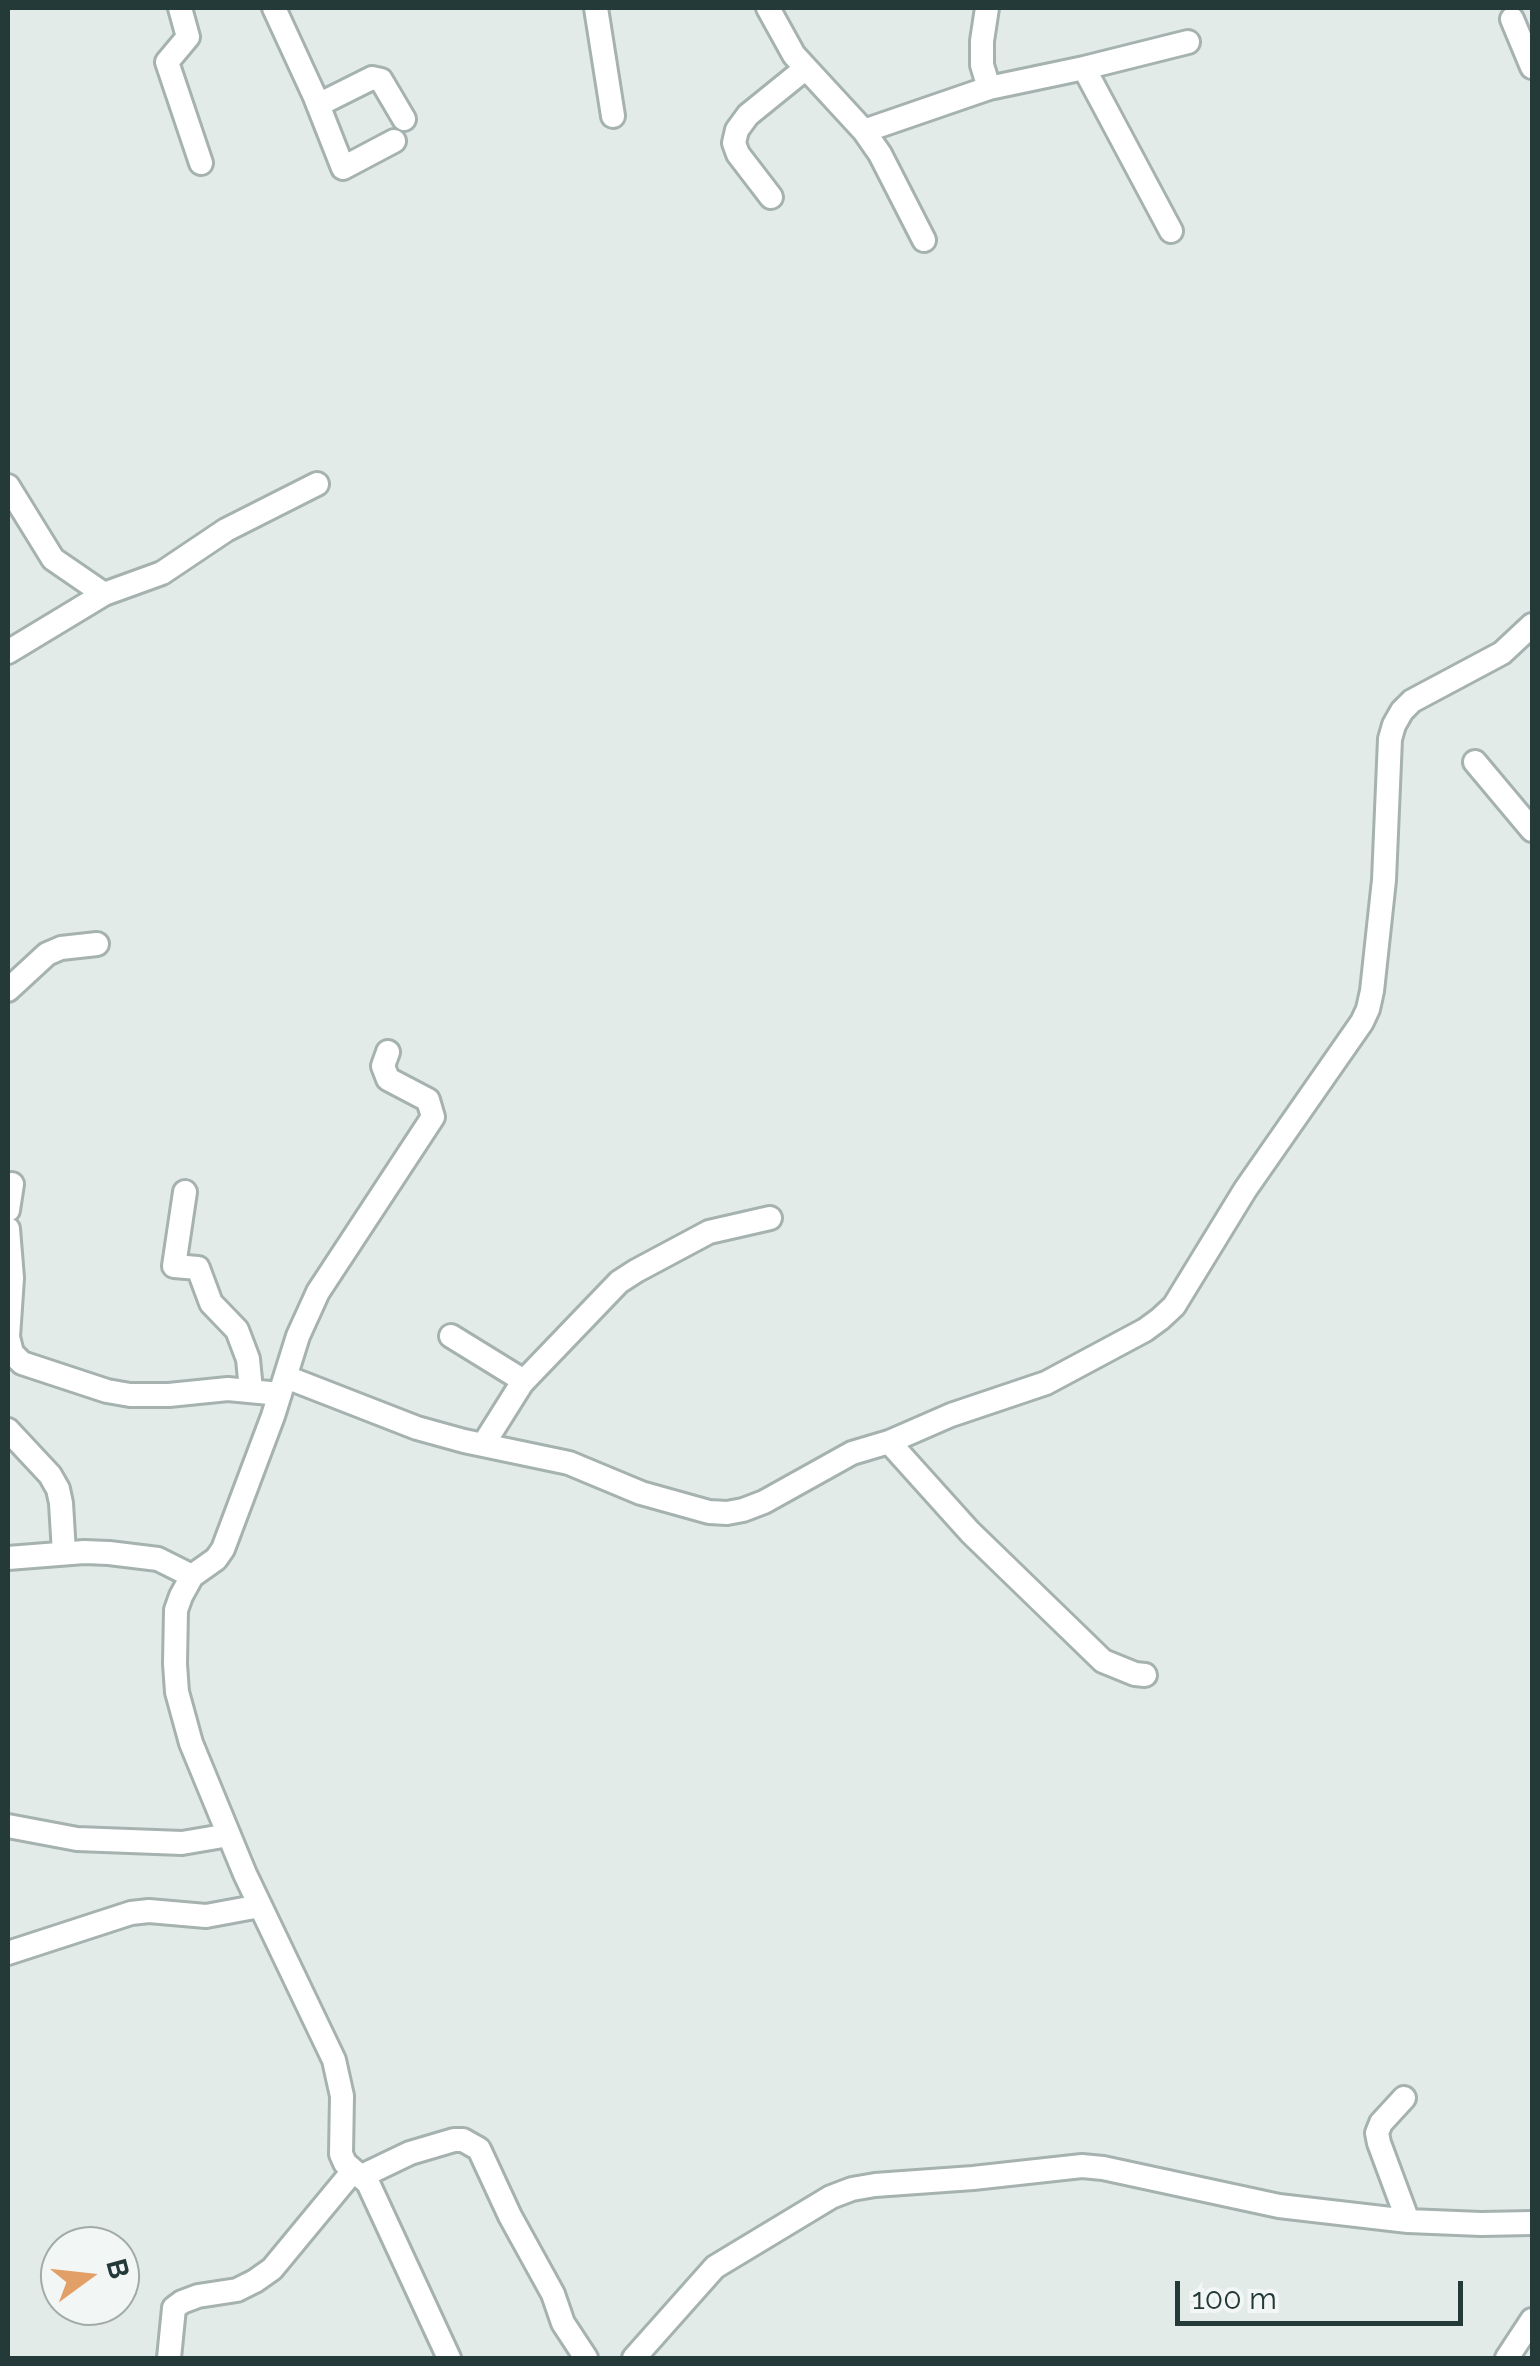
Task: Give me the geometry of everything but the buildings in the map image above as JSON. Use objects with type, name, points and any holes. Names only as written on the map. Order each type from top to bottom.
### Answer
[{"type":"street","points":[[180,8],[188,37],[167,62],[201,163]]},
{"type":"street","points":[[274,8],[343,168],[399,130],[381,80],[372,78],[318,105]]},
{"type":"street","points":[[596,8],[612,116]]},
{"type":"street","points":[[768,8],[794,55],[864,131],[880,154],[924,240]]},
{"type":"street","points":[[987,8],[982,65],[989,88]]},
{"type":"street","points":[[1512,18],[1532,67]]},
{"type":"street","points":[[864,131],[989,88],[1188,42]]},
{"type":"street","points":[[771,197],[738,154],[734,143],[737,130],[748,114],[806,68]]},
{"type":"street","points":[[1084,68],[1171,231]]},
{"type":"street","points":[[8,652],[104,594],[162,572],[226,530],[317,484]]},
{"type":"street","points":[[8,486],[52,559],[104,594]]},
{"type":"street","points":[[8,1228],[12,1278],[8,1337],[12,1353],[22,1363],[130,1395],[283,1385],[418,1428],[569,1463],[641,1493],[709,1512],[744,1510],[852,1453],[1046,1383],[1144,1330],[1174,1306],[1246,1190],[1368,1009],[1384,880],[1390,739],[1394,724],[1412,701],[1502,652],[1532,625]]},
{"type":"street","points":[[1475,762],[1532,830]]},
{"type":"street","points":[[8,990],[48,954],[61,948],[97,944]]},
{"type":"street","points":[[388,1052],[384,1066],[388,1079],[428,1100],[433,1117],[318,1292],[298,1336],[223,1548],[216,1559],[192,1576],[181,1596],[176,1610],[174,1664],[190,1743],[260,1906],[334,2060],[342,2096],[341,2154],[345,2163],[368,2183],[449,2358]]},
{"type":"street","points":[[8,1210],[12,1184]]},
{"type":"street","points":[[186,1192],[174,1266],[198,1268],[211,1303],[237,1330],[248,1359],[251,1390]]},
{"type":"street","points":[[483,1445],[524,1381],[619,1282],[709,1232],[770,1218]]},
{"type":"street","points":[[451,1336],[524,1381]]},
{"type":"street","points":[[8,1430],[50,1474],[58,1489],[64,1554]]},
{"type":"street","points":[[889,1442],[970,1532],[1103,1661],[1145,1675]]},
{"type":"street","points":[[8,1558],[96,1552],[158,1559],[192,1576]]},
{"type":"street","points":[[8,1826],[77,1839],[182,1843],[229,1834]]},
{"type":"street","points":[[8,1952],[132,1913],[206,1916],[260,1906]]},
{"type":"street","points":[[1404,2098],[1378,2133],[1408,2221]]},
{"type":"street","points":[[169,2358],[174,2308],[198,2296],[237,2290],[255,2281],[294,2245],[357,2174],[454,2140],[480,2149],[510,2216],[553,2294],[563,2323],[586,2358]]},
{"type":"street","points":[[634,2358],[715,2267],[831,2197],[875,2185],[1082,2166],[1278,2206],[1408,2221],[1532,2223]]},
{"type":"street","points":[[1507,2358],[1532,2320]]}]
